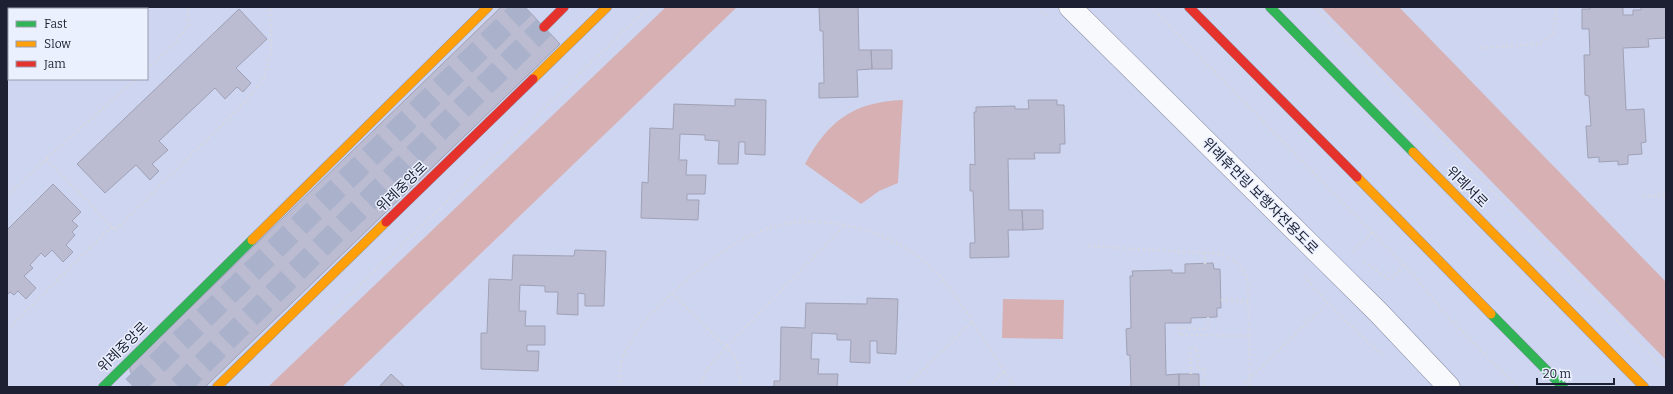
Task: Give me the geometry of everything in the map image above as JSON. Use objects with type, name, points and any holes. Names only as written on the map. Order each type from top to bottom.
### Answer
[{"type":"main road","name":"위례중앙로","points":[[103,387],[488,7]]},
{"type":"main road","points":[[544,27],[564,7]]},
{"type":"main road","name":"위례중앙로","points":[[217,387],[607,7]]},
{"type":"main road","points":[[1189,7],[1563,387]]},
{"type":"main road","name":"위례서로","points":[[1270,7],[1644,387]]},
{"type":"main road","points":[[109,387],[115,375]]},
{"type":"street","name":"위례휴먼링 보행자전용도로","points":[[1070,7],[1379,313],[1449,387]]},
{"type":"path","points":[[148,68],[173,46],[189,24],[187,7]]},
{"type":"path","points":[[46,159],[115,230],[244,103],[264,79],[271,51],[270,7]]},
{"type":"path","points":[[328,315],[649,7]]},
{"type":"path","points":[[1151,7],[1413,274],[1446,314],[1517,387]]},
{"type":"path","points":[[1314,7],[1666,371]]},
{"type":"path","points":[[1481,48],[1539,44],[1554,33],[1556,7]]},
{"type":"path","points":[[7,196],[46,159],[135,80]]},
{"type":"path","points":[[1643,196],[1666,194]]},
{"type":"path","points":[[619,387],[620,366],[626,349],[648,318],[695,272],[720,254],[745,239],[772,227],[795,222],[818,221],[861,228],[889,239],[922,260],[949,286],[1015,387]]},
{"type":"path","points":[[7,330],[112,226]]},
{"type":"path","points":[[699,387],[708,368],[726,347],[845,226]]},
{"type":"path","points":[[1352,252],[1372,233]]},
{"type":"path","points":[[1088,246],[1219,254],[1231,258],[1244,270],[1248,282],[1250,387]]},
{"type":"path","points":[[1205,253],[1205,264]]},
{"type":"path","points":[[672,293],[736,359],[741,387]]},
{"type":"path","points":[[1221,300],[1248,302]]},
{"type":"path","points":[[1241,387],[1324,306]]},
{"type":"path","points":[[1208,317],[1208,329],[1179,328],[1179,335],[1249,336]]},
{"type":"path","points":[[905,387],[972,322]]},
{"type":"path","points":[[1191,374],[1190,348],[1197,348],[1198,369],[1204,369],[1205,387]]},
{"type":"path","points":[[988,387],[1005,371]]},
{"type":"shaded area","points":[[666,7],[737,7],[342,387],[268,387]]},
{"type":"shaded area","points":[[1321,7],[1399,7],[1666,282],[1666,360]]},
{"type":"shaded area","points":[[903,100],[898,183],[879,191],[861,204],[805,164],[823,136],[833,125],[844,117],[856,110],[870,105]]},
{"type":"shaded area","points":[[1003,299],[1064,300],[1063,339],[1002,338]]},
{"type":"building","points":[[501,7],[525,7],[560,44],[205,387],[143,387],[133,376],[130,371],[130,366]]},
{"type":"building","points":[[819,7],[858,7],[859,50],[871,50],[872,69],[857,70],[858,97],[819,98],[819,83],[824,83],[823,31],[820,31]]},
{"type":"building","points":[[1590,7],[1623,7],[1623,15],[1633,15],[1633,10],[1641,10],[1641,7],[1666,7],[1666,38],[1648,39],[1649,47],[1623,48],[1626,110],[1644,109],[1646,142],[1641,143],[1642,154],[1628,155],[1628,164],[1618,165],[1618,161],[1599,162],[1599,157],[1588,158],[1586,126],[1591,126],[1589,96],[1585,95],[1584,55],[1590,55],[1589,29],[1582,29],[1582,9],[1590,9]]},
{"type":"building","points":[[239,9],[267,39],[236,68],[251,83],[243,92],[237,87],[225,99],[215,88],[159,141],[168,150],[152,164],[159,171],[150,180],[136,165],[105,193],[77,164]]},
{"type":"building","points":[[871,50],[892,50],[892,69],[872,69]]},
{"type":"building","points":[[735,99],[766,100],[765,155],[745,154],[745,142],[739,142],[738,164],[718,164],[719,141],[705,140],[705,135],[680,134],[679,160],[687,160],[686,175],[706,175],[705,194],[687,194],[687,200],[699,200],[698,220],[641,218],[642,182],[648,183],[650,128],[673,129],[674,104],[735,106]]},
{"type":"building","points":[[1028,100],[1057,100],[1057,105],[1064,105],[1065,144],[1060,144],[1060,153],[1034,153],[1035,159],[1008,159],[1009,210],[1022,210],[1023,230],[1008,230],[1009,257],[970,258],[970,243],[975,243],[973,191],[970,191],[970,164],[975,165],[974,112],[976,112],[976,107],[1015,106],[1015,109],[1029,109]]},
{"type":"building","points":[[53,184],[81,212],[72,221],[78,226],[72,232],[75,235],[66,245],[73,252],[63,262],[52,250],[45,257],[41,253],[30,265],[33,268],[24,276],[36,288],[26,299],[18,291],[14,295],[10,292],[7,295],[7,230]]},
{"type":"building","points":[[1022,210],[1043,210],[1043,229],[1023,230]]},
{"type":"building","points":[[575,250],[606,251],[604,306],[585,306],[585,294],[578,293],[578,315],[557,314],[558,292],[545,292],[545,286],[520,285],[519,311],[526,311],[525,326],[545,326],[545,345],[527,345],[527,351],[539,351],[538,371],[481,369],[481,333],[487,333],[489,279],[512,280],[513,255],[574,256]]},
{"type":"building","points":[[1213,263],[1214,269],[1220,269],[1221,308],[1217,308],[1217,317],[1191,318],[1191,323],[1165,323],[1166,375],[1179,374],[1179,387],[1131,387],[1130,355],[1127,355],[1126,329],[1131,328],[1130,276],[1133,276],[1132,271],[1172,270],[1172,273],[1185,273],[1185,264]]},
{"type":"building","points":[[867,298],[898,299],[896,354],[877,353],[877,341],[870,341],[870,363],[850,362],[851,340],[837,340],[837,334],[812,333],[811,359],[819,359],[818,374],[838,374],[837,387],[774,387],[774,381],[780,381],[781,327],[805,328],[806,303],[867,304]]},
{"type":"building","points":[[391,374],[405,387],[379,387]]},
{"type":"building","points":[[1179,374],[1199,374],[1199,387],[1179,387]]},
{"type":"tunnel","points":[[133,387],[524,7]]},
{"type":"tunnel","points":[[179,387],[544,27]]},
{"type":"traffic: fast","points":[[1270,7],[1413,152]]},
{"type":"traffic: fast","points":[[103,387],[252,240]]},
{"type":"traffic: fast","points":[[1491,314],[1563,387]]},
{"type":"traffic: slow","points":[[252,240],[488,7]]},
{"type":"traffic: slow","points":[[533,79],[607,7]]},
{"type":"traffic: slow","points":[[1413,152],[1644,387]]},
{"type":"traffic: slow","points":[[1357,177],[1491,314]]},
{"type":"traffic: slow","points":[[217,387],[386,222]]},
{"type":"traffic: jam","points":[[544,27],[564,7]]},
{"type":"traffic: jam","points":[[1189,7],[1357,177]]},
{"type":"traffic: jam","points":[[386,222],[533,79]]}]
